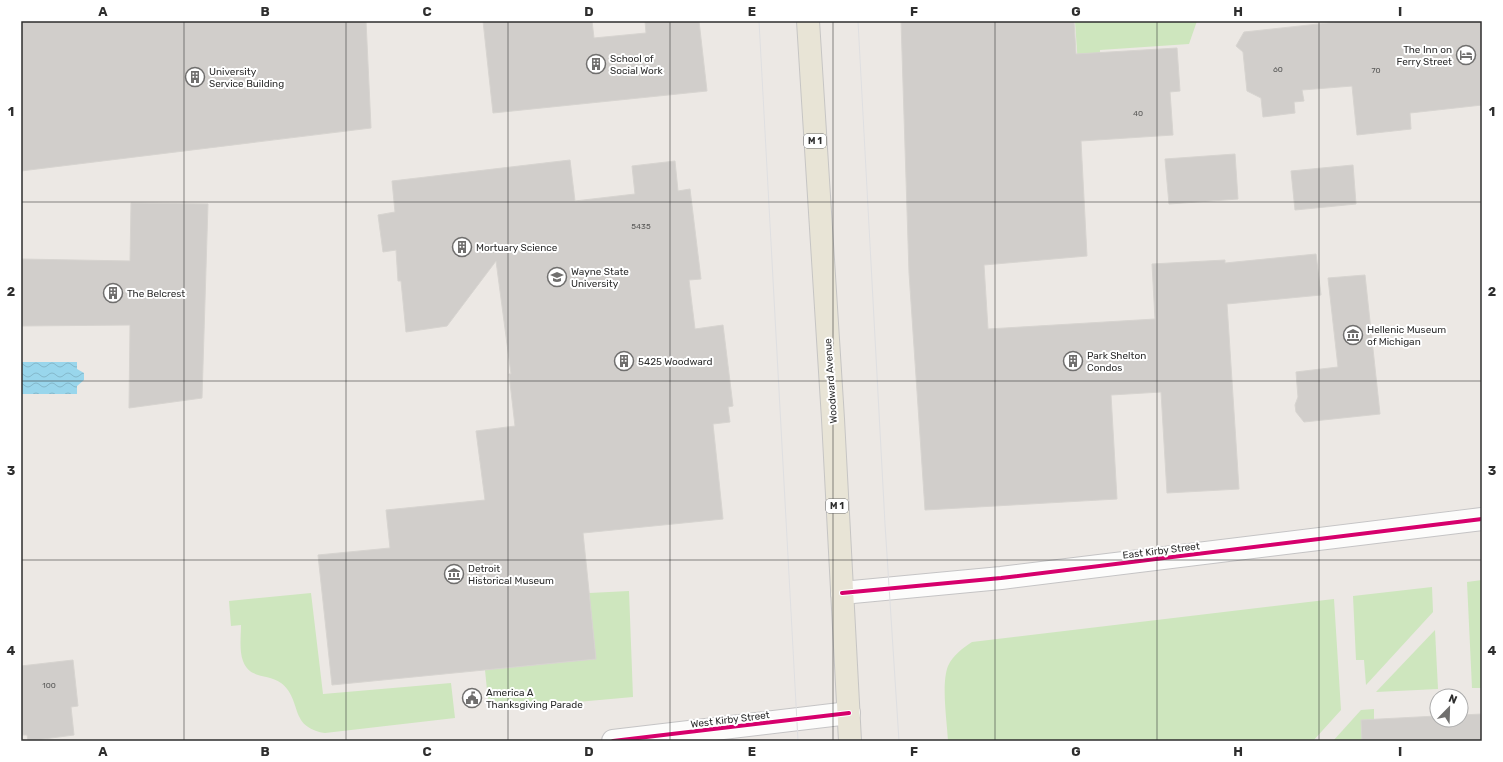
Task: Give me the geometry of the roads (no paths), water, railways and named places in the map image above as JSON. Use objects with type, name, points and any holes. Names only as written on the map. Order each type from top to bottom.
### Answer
[{"type":"main road","name":"Woodward Avenue","points":[[808,21],[850,741]]},
{"type":"street","name":"East Kirby Street","points":[[842,593],[1001,578],[1482,519]]},
{"type":"street","name":"West Kirby Street","points":[[613,741],[849,713]]},
{"type":"water","points":[[21,362],[77,362],[77,369],[84,373],[84,380],[77,386],[77,394],[21,394]]},
{"type":"tram line","points":[[759,21],[798,741]]},
{"type":"tram line","points":[[858,21],[885,524],[899,741]]},
{"type":"place","name":"The Inn on Ferry Street","points":[[1466,55]]},
{"type":"place","name":"School of Social Work","points":[[596,64]]},
{"type":"place","name":"University Service Building","points":[[195,77]]},
{"type":"place","name":"Mortuary Science","points":[[462,247]]},
{"type":"place","name":"Wayne State University","points":[[557,277]]},
{"type":"place","name":"The Belcrest","points":[[113,293]]},
{"type":"place","name":"Hellenic Museum of Michigan","points":[[1353,335]]},
{"type":"place","name":"5425 Woodward","points":[[624,361]]},
{"type":"place","name":"Park Shelton Condos","points":[[1073,361]]},
{"type":"place","name":"Detroit Historical Museum","points":[[454,574]]},
{"type":"place","name":"America A Thanksgiving Parade","points":[[472,698]]}]
